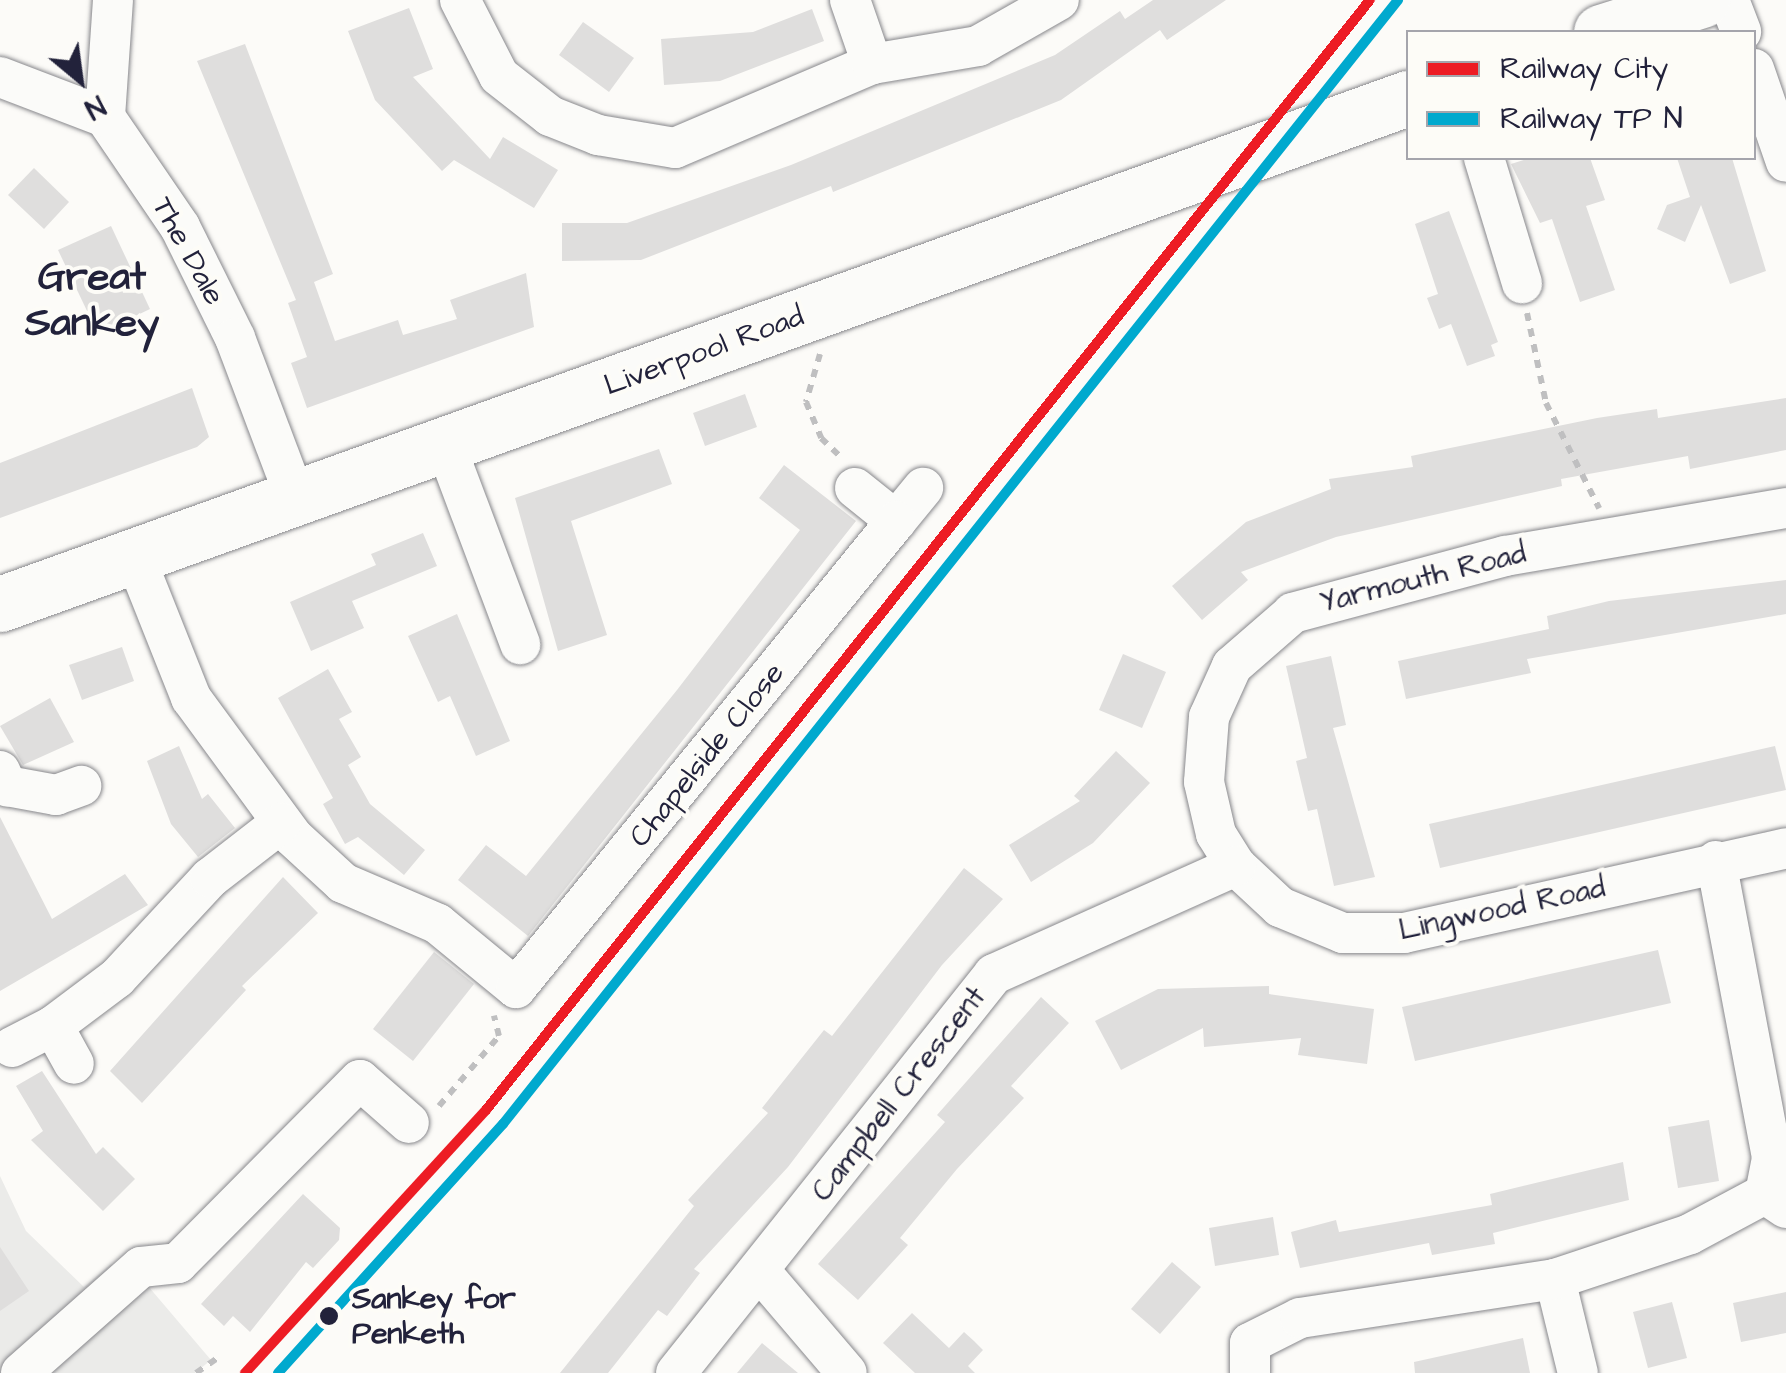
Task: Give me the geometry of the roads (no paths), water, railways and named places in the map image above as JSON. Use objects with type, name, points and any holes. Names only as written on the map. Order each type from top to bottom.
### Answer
[{"type":"highway","points":[[1607,30],[1702,0]]},
{"type":"highway","name":"Liverpool Road","points":[[0,604],[1406,99]]},
{"type":"street","points":[[0,77],[105,116],[113,0]]},
{"type":"street","points":[[460,0],[499,76],[550,116],[598,135],[675,148],[872,64],[978,46],[1059,0]]},
{"type":"street","points":[[850,0],[872,64]]},
{"type":"street","points":[[1729,0],[1740,30]]},
{"type":"street","points":[[1756,75],[1786,162]]},
{"type":"street","name":"The Dale","points":[[105,116],[180,226],[236,338],[296,498]]},
{"type":"street","points":[[1485,160],[1522,283]]},
{"type":"street","points":[[445,444],[520,644]]},
{"type":"street","points":[[855,488],[896,521]]},
{"type":"street","name":"Chapelside Close","points":[[281,823],[343,882],[422,914],[505,1001],[922,488]]},
{"type":"street","name":"Yarmouth Road","points":[[1236,866],[1208,809],[1204,748],[1218,692],[1251,643],[1319,601],[1613,536],[1786,508]]},
{"type":"street","points":[[12,1048],[53,1026],[117,978],[210,878],[281,823],[191,698],[135,557]]},
{"type":"street","points":[[2,782],[56,795],[81,786]]},
{"type":"street","name":"Lingwood Road","points":[[1236,866],[1308,922],[1373,934],[1786,848]]},
{"type":"street","points":[[1250,1373],[1250,1343],[1300,1318],[1555,1279],[1776,1201],[1772,1158],[1716,861]]},
{"type":"street","name":"Campbell Crescent","points":[[676,1373],[994,974],[1236,866]]},
{"type":"street","points":[[53,1026],[74,1064]]},
{"type":"street","points":[[21,1373],[141,1268],[178,1263],[360,1080],[423,1115]]},
{"type":"street","points":[[759,1270],[848,1373]]},
{"type":"street","points":[[1555,1279],[1578,1373]]},
{"type":"rail line","name":"City","points":[[245,1373],[486,1110],[1370,0]]},
{"type":"place","name":"Sankey for Penketh","points":[[329,1316]]},
{"type":"district","name":"Great Sankey","points":[[92,301]]}]
